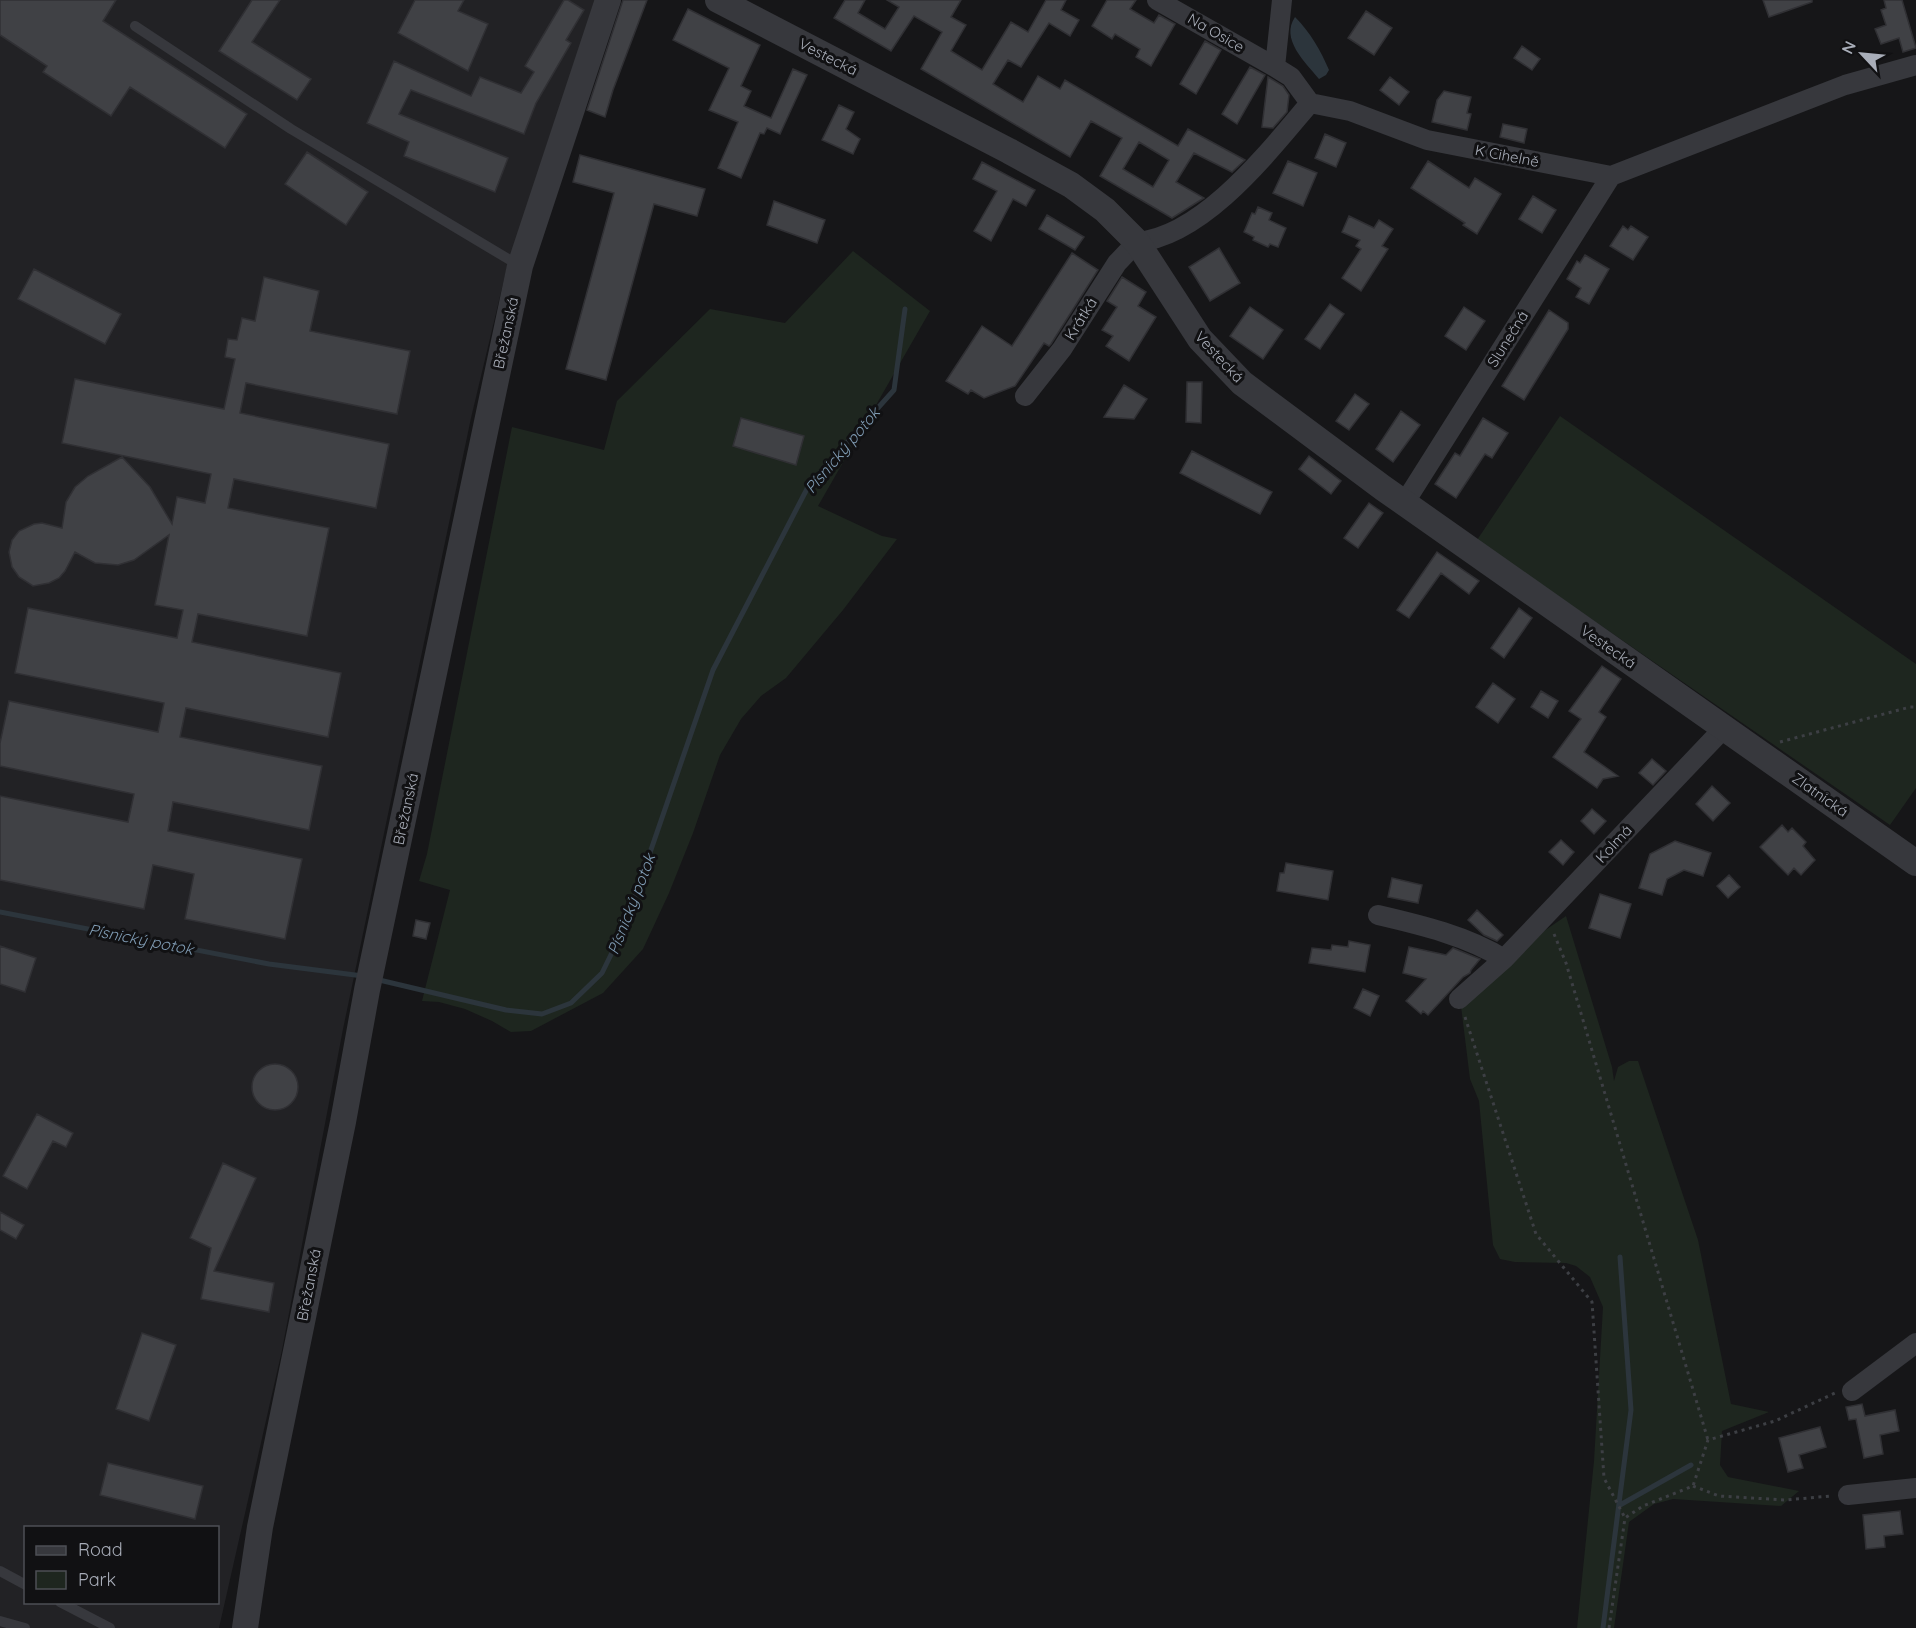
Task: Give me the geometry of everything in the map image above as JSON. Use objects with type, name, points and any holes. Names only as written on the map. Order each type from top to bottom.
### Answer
[{"type":"street","name":"Břežanská","points":[[245,1628],[260,1527],[343,1122],[370,978],[520,266],[608,0]]},
{"type":"street","name":"Vestecká","points":[[718,0],[1009,151],[1071,185],[1106,210],[1137,242],[1200,339],[1242,383],[1405,502],[1724,728]]},
{"type":"street","name":"Na Osice","points":[[1157,0],[1291,77],[1310,103]]},
{"type":"street","points":[[1275,67],[1282,0]]},
{"type":"street","points":[[1611,176],[1845,85],[1916,65]]},
{"type":"street","points":[[1137,242],[1151,241],[1197,218],[1245,178],[1310,103]]},
{"type":"street","name":"K Cihelně","points":[[1310,103],[1350,111],[1427,140],[1611,176]]},
{"type":"street","name":"Slunečná","points":[[1405,502],[1611,176]]},
{"type":"street","name":"Krátká","points":[[1025,396],[1062,349],[1117,263],[1137,242]]},
{"type":"street","name":"Zlatnická","points":[[1724,728],[1916,863]]},
{"type":"street","name":"Kolmá","points":[[1459,999],[1504,959],[1724,728]]},
{"type":"street","points":[[1378,915],[1412,923],[1485,947],[1504,959]]},
{"type":"street","points":[[1852,1391],[1916,1343]]},
{"type":"street","points":[[1848,1495],[1916,1488]]},
{"type":"lane","points":[[135,26],[291,129],[520,266]]},
{"type":"lane","points":[[0,1571],[24,1584]]},
{"type":"lane","points":[[64,1604],[110,1628]]},
{"type":"lane","points":[[0,1622],[26,1628]]},
{"type":"path","points":[[1761,753],[1784,740],[1916,707]]},
{"type":"path","points":[[1547,915],[1566,963],[1708,1440],[1693,1486]]},
{"type":"path","points":[[1459,999],[1536,1234],[1592,1302],[1604,1478],[1624,1518],[1609,1628]]},
{"type":"path","points":[[1708,1440],[1775,1421],[1833,1393],[1852,1391]]},
{"type":"path","points":[[1624,1518],[1643,1506],[1693,1486],[1719,1496],[1774,1500],[1848,1495]]},
{"type":"shaded area","points":[[0,0],[598,0],[507,267],[471,418],[343,1029],[282,1350],[219,1628],[0,1628]]},
{"type":"shaded area","points":[[1295,17],[1315,42],[1329,70],[1319,79],[1301,58],[1292,42],[1291,25]]},
{"type":"green space","points":[[853,251],[930,311],[818,506],[882,536],[897,539],[843,610],[786,678],[761,696],[741,719],[720,755],[693,833],[643,949],[603,993],[531,1031],[511,1032],[465,1009],[439,1002],[422,1001],[450,890],[419,881],[427,854],[512,427],[604,450],[617,401],[710,309],[785,323]]},
{"type":"green space","points":[[1560,416],[1916,664],[1916,788],[1890,825],[1477,540]]},
{"type":"green space","points":[[1566,916],[1612,1067],[1614,1081],[1618,1067],[1629,1061],[1638,1061],[1698,1240],[1731,1404],[1769,1412],[1722,1431],[1720,1465],[1728,1477],[1799,1491],[1781,1506],[1673,1499],[1654,1504],[1629,1522],[1614,1628],[1577,1628],[1594,1461],[1603,1307],[1590,1277],[1576,1266],[1566,1263],[1515,1262],[1500,1259],[1493,1245],[1479,1101],[1470,1079],[1461,1006],[1538,935]]},
{"type":"building","points":[[0,0],[116,0],[103,21],[247,114],[225,148],[130,87],[111,116],[43,72],[47,66],[0,35]]},
{"type":"building","points":[[252,0],[280,0],[252,42],[311,79],[297,100],[219,51]]},
{"type":"building","points":[[415,0],[464,0],[458,11],[488,24],[468,71],[398,33]]},
{"type":"building","points":[[564,0],[584,10],[566,40],[571,43],[536,103],[524,134],[411,90],[399,114],[508,158],[495,192],[404,156],[409,142],[367,123],[394,61],[471,96],[480,77],[521,93],[534,72],[525,66]]},
{"type":"building","points":[[623,0],[647,0],[605,117],[587,110]]},
{"type":"building","points":[[845,0],[865,0],[858,13],[885,29],[899,7],[887,0],[961,0],[951,17],[966,25],[951,51],[982,70],[1011,22],[1028,32],[1046,0],[1066,0],[1061,10],[1079,20],[1070,36],[1049,23],[1021,67],[1008,60],[993,84],[1023,102],[1038,76],[1060,89],[1065,80],[1178,146],[1188,129],[1245,160],[1232,172],[1194,153],[1176,182],[1204,198],[1172,218],[1100,176],[1122,138],[1091,121],[1070,157],[921,69],[942,32],[914,16],[891,51],[834,18]],"holes":[[[1139,142],[1169,160],[1153,187],[1123,169]]]},
{"type":"building","points":[[1107,0],[1136,0],[1130,9],[1154,23],[1159,15],[1175,24],[1151,66],[1136,57],[1140,49],[1115,34],[1112,39],[1092,26]]},
{"type":"building","points":[[1763,0],[1812,0],[1812,2],[1769,17]]},
{"type":"building","points":[[1884,0],[1902,0],[1916,48],[1903,52],[1899,38],[1881,44],[1875,29],[1886,25],[1881,10],[1886,8]]},
{"type":"building","points":[[688,9],[760,45],[741,86],[751,91],[744,106],[771,118],[793,69],[807,75],[780,134],[767,128],[764,134],[760,133],[741,178],[718,168],[738,122],[709,110],[729,68],[673,40]]},
{"type":"building","points":[[1366,11],[1392,28],[1374,55],[1348,38]]},
{"type":"building","points":[[1205,41],[1221,50],[1196,94],[1180,84]]},
{"type":"building","points":[[1522,46],[1540,59],[1532,70],[1514,58]]},
{"type":"building","points":[[1250,67],[1265,75],[1237,124],[1222,114]]},
{"type":"building","points":[[1268,77],[1283,86],[1289,95],[1287,112],[1273,128],[1262,127]]},
{"type":"building","points":[[1390,77],[1409,92],[1399,105],[1380,90]]},
{"type":"building","points":[[1444,91],[1471,97],[1467,113],[1471,114],[1467,130],[1432,122],[1437,100]]},
{"type":"building","points":[[839,105],[854,112],[846,129],[860,139],[853,154],[822,140]]},
{"type":"building","points":[[1503,124],[1527,129],[1524,143],[1500,137]]},
{"type":"building","points":[[1325,134],[1346,143],[1336,167],[1315,158]]},
{"type":"building","points":[[307,152],[368,192],[346,225],[285,184]]},
{"type":"building","points":[[580,155],[705,189],[697,216],[654,204],[606,380],[566,369],[614,193],[573,182]]},
{"type":"building","points":[[1288,161],[1317,173],[1303,206],[1273,193]]},
{"type":"building","points":[[1428,161],[1469,188],[1475,178],[1501,194],[1477,234],[1463,225],[1465,223],[1411,188]]},
{"type":"building","points":[[982,162],[1035,190],[1026,206],[1013,199],[991,241],[974,231],[997,191],[973,179]]},
{"type":"building","points":[[1533,196],[1556,210],[1542,233],[1519,219]]},
{"type":"building","points":[[774,201],[825,220],[817,243],[767,225]]},
{"type":"building","points":[[1258,207],[1272,213],[1269,220],[1286,228],[1278,247],[1270,244],[1268,247],[1253,240],[1254,237],[1244,232],[1252,213],[1255,214]]},
{"type":"building","points":[[1047,215],[1084,237],[1075,250],[1039,229]]},
{"type":"building","points":[[1349,216],[1374,228],[1379,220],[1393,229],[1382,246],[1388,249],[1361,291],[1342,278],[1361,249],[1356,246],[1360,240],[1342,232]]},
{"type":"building","points":[[1623,226],[1628,230],[1631,226],[1648,237],[1633,260],[1610,246]]},
{"type":"building","points":[[1219,248],[1240,283],[1210,301],[1189,267]]},
{"type":"building","points":[[1072,253],[1098,270],[1051,344],[1049,346],[1044,343],[1015,386],[984,398],[971,390],[968,394],[946,381],[982,326],[1012,346]]},
{"type":"building","points":[[1585,255],[1609,269],[1589,304],[1576,297],[1581,288],[1567,279],[1577,261],[1580,263]]},
{"type":"building","points":[[34,269],[121,314],[105,344],[18,299]]},
{"type":"building","points":[[264,277],[319,291],[310,331],[410,351],[397,414],[246,383],[240,413],[389,444],[376,508],[234,479],[228,508],[329,528],[307,636],[198,614],[192,642],[341,673],[328,737],[186,708],[180,737],[322,766],[309,830],[173,802],[168,831],[302,859],[285,939],[185,919],[194,874],[153,865],[144,909],[0,880],[0,796],[128,822],[134,794],[0,766],[0,743],[9,701],[158,732],[164,703],[15,673],[28,608],[177,638],[183,610],[155,605],[169,535],[134,560],[118,565],[95,563],[75,552],[59,578],[49,583],[33,586],[19,577],[12,567],[9,552],[12,540],[19,531],[34,524],[42,523],[62,528],[66,502],[75,487],[88,476],[122,457],[150,487],[172,524],[177,497],[205,503],[211,474],[62,443],[75,379],[224,409],[235,359],[225,357],[228,339],[237,340],[242,318],[255,321]]},
{"type":"building","points":[[1122,277],[1146,292],[1138,306],[1156,317],[1129,361],[1106,346],[1113,336],[1102,330],[1117,307],[1107,301]]},
{"type":"building","points":[[1330,304],[1344,314],[1320,349],[1305,339]]},
{"type":"building","points":[[1250,307],[1283,330],[1263,359],[1230,336]]},
{"type":"building","points":[[1464,307],[1485,321],[1466,350],[1445,336]]},
{"type":"building","points":[[1549,310],[1568,323],[1568,329],[1524,400],[1502,386]]},
{"type":"building","points":[[1187,382],[1202,382],[1201,423],[1186,422]]},
{"type":"building","points":[[1124,385],[1147,399],[1134,419],[1104,417]]},
{"type":"building","points":[[1355,394],[1369,404],[1349,430],[1336,421]]},
{"type":"building","points":[[1401,411],[1420,425],[1393,462],[1376,449]]},
{"type":"building","points":[[741,418],[804,436],[796,465],[733,446]]},
{"type":"building","points":[[1483,418],[1508,433],[1492,458],[1485,454],[1456,498],[1435,484],[1455,453],[1460,456]]},
{"type":"building","points":[[1192,451],[1272,492],[1260,514],[1180,473]]},
{"type":"building","points":[[1309,456],[1341,481],[1331,494],[1299,469]]},
{"type":"building","points":[[1369,503],[1383,513],[1358,548],[1344,538]]},
{"type":"building","points":[[1437,552],[1479,581],[1469,594],[1441,573],[1409,618],[1397,610]]},
{"type":"building","points":[[1519,608],[1532,618],[1504,658],[1491,648]]},
{"type":"building","points":[[1602,666],[1621,679],[1599,712],[1606,717],[1584,752],[1618,776],[1603,779],[1597,788],[1553,757],[1581,719],[1569,711]]},
{"type":"building","points":[[1493,683],[1515,699],[1498,723],[1476,707]]},
{"type":"building","points":[[1541,691],[1558,701],[1548,718],[1531,707]]},
{"type":"building","points":[[1652,759],[1666,771],[1653,785],[1639,773]]},
{"type":"building","points":[[1712,786],[1730,803],[1713,821],[1696,804]]},
{"type":"building","points":[[1592,809],[1606,821],[1594,834],[1581,821]]},
{"type":"building","points":[[1782,825],[1788,832],[1792,828],[1806,842],[1803,846],[1815,860],[1801,875],[1794,868],[1788,875],[1760,847]]},
{"type":"building","points":[[1561,840],[1574,852],[1563,865],[1549,852]]},
{"type":"building","points":[[1675,841],[1711,853],[1703,876],[1684,870],[1667,879],[1662,895],[1639,888],[1650,854]]},
{"type":"building","points":[[1286,863],[1333,871],[1328,900],[1277,891],[1280,873],[1284,873]]},
{"type":"building","points":[[1729,875],[1740,887],[1728,898],[1717,886]]},
{"type":"building","points":[[1392,878],[1422,885],[1418,903],[1388,897]]},
{"type":"building","points":[[1600,894],[1631,904],[1620,938],[1589,928]]},
{"type":"building","points":[[1477,910],[1503,935],[1497,941],[1484,935],[1468,920]]},
{"type":"building","points":[[416,920],[430,923],[426,939],[413,936]]},
{"type":"building","points":[[1349,941],[1370,945],[1365,972],[1309,963],[1312,948],[1331,950],[1332,945],[1348,947]]},
{"type":"building","points":[[0,946],[36,958],[25,992],[0,984]]},
{"type":"building","points":[[1409,947],[1446,955],[1453,948],[1480,959],[1470,973],[1463,977],[1428,1015],[1423,1011],[1421,1014],[1406,1001],[1426,979],[1403,973]]},
{"type":"building","points":[[1363,989],[1379,996],[1370,1016],[1354,1008]]},
{"type":"building","points":[[275,1064],[291,1071],[298,1087],[291,1103],[275,1110],[259,1103],[252,1087],[259,1071]]},
{"type":"building","points":[[37,1114],[73,1133],[66,1147],[53,1141],[27,1189],[3,1176]]},
{"type":"building","points":[[223,1163],[256,1178],[214,1271],[274,1283],[269,1312],[201,1299],[211,1248],[190,1238]]},
{"type":"building","points":[[0,1212],[24,1225],[16,1239],[0,1230]]},
{"type":"building","points":[[142,1333],[176,1345],[149,1421],[116,1409]]},
{"type":"building","points":[[1862,1404],[1865,1416],[1895,1410],[1899,1431],[1880,1435],[1883,1454],[1864,1458],[1856,1419],[1849,1420],[1846,1407]]},
{"type":"building","points":[[1820,1427],[1826,1447],[1799,1455],[1803,1468],[1788,1472],[1779,1438]]},
{"type":"building","points":[[108,1463],[203,1486],[195,1519],[100,1495]]},
{"type":"building","points":[[1900,1511],[1903,1534],[1884,1536],[1885,1547],[1866,1549],[1863,1515]]},
{"type":"waterway","name":"Písnický potok","points":[[375,979],[506,1010],[542,1014],[571,1003],[602,973],[624,928],[713,670],[809,485],[894,390],[905,309]]},
{"type":"waterway","name":"Písnický potok","points":[[0,912],[269,964],[363,976]]},
{"type":"waterway","points":[[1603,1628],[1631,1410],[1620,1257]]},
{"type":"waterway","points":[[1620,1505],[1691,1465]]}]
